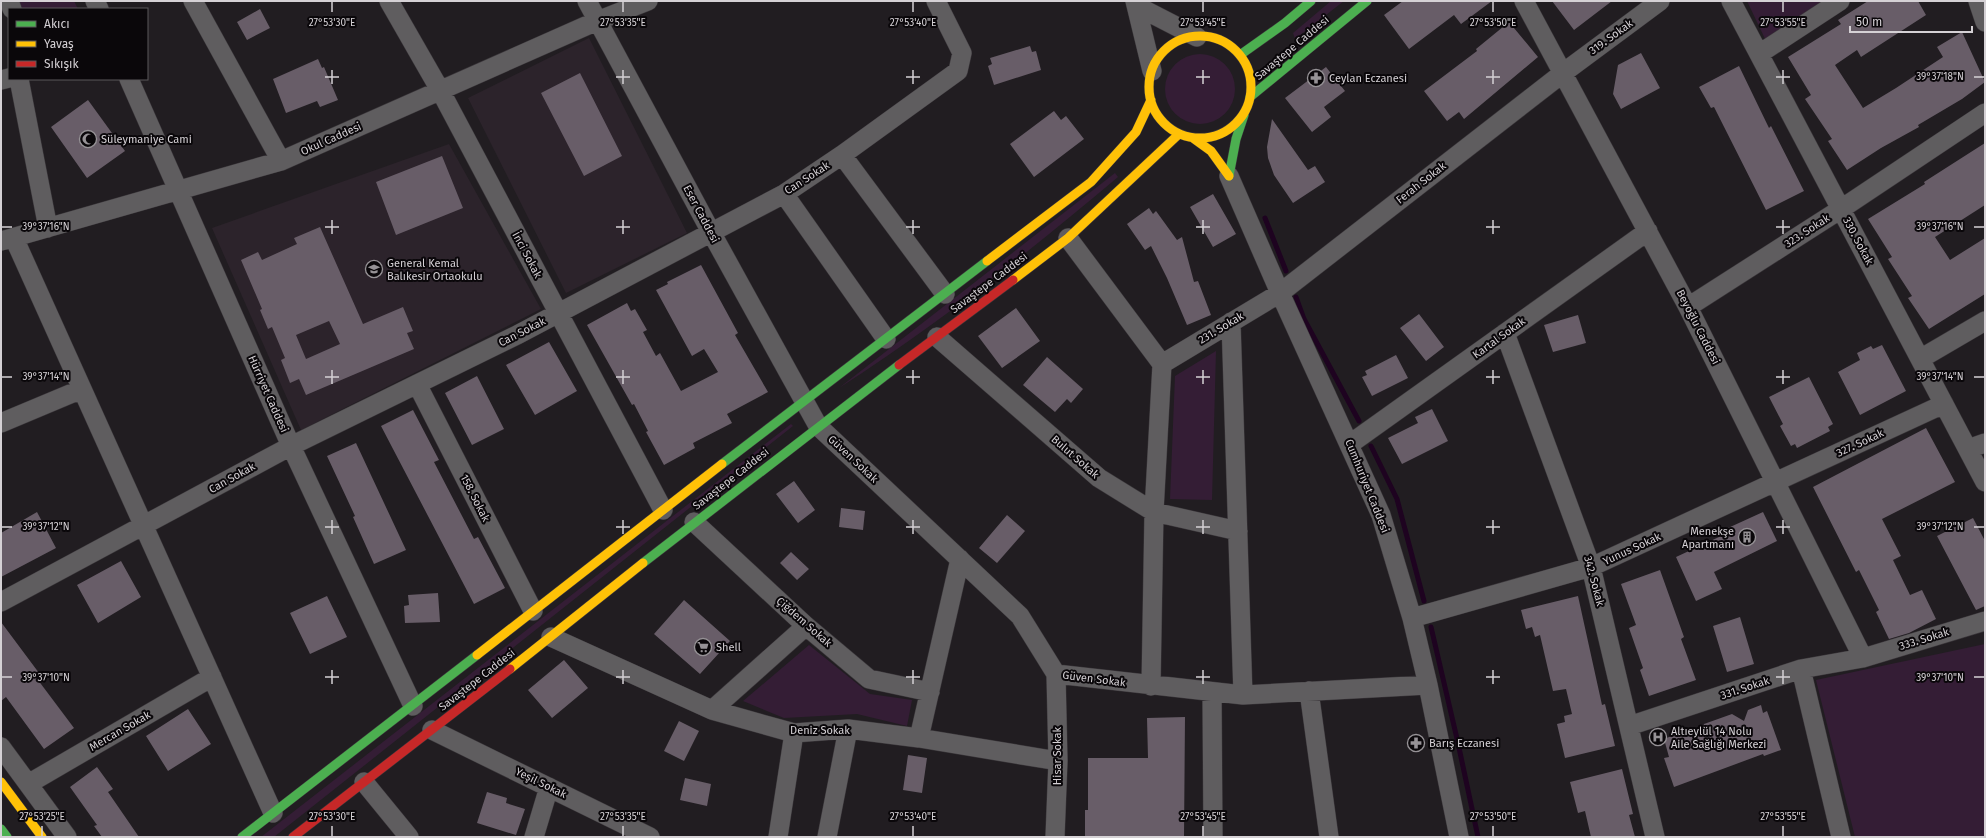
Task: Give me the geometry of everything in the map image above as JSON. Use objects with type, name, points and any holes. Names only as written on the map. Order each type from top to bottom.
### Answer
[{"type":"main road","points":[[1240,55],[1285,23],[1311,1]]},
{"type":"main road","name":"Savaştepe Caddesi","points":[[1250,97],[1367,1]]},
{"type":"main road","points":[[1229,176],[1236,139],[1245,112],[1250,97],[1251,82],[1247,68],[1240,55],[1228,44],[1213,38],[1197,37],[1182,40],[1169,47],[1159,57],[1152,71],[1149,85],[1151,100],[1157,114],[1166,126],[1179,134],[1193,138],[1208,138],[1223,133],[1236,124],[1245,112]]},
{"type":"main road","name":"Savaştepe Caddesi","points":[[242,837],[413,706],[803,401],[1091,182],[1136,132],[1151,100]]},
{"type":"main road","name":"Savaştepe Caddesi","points":[[301,835],[364,782],[551,638],[694,522],[818,426],[1068,238],[1179,134]]},
{"type":"main road","points":[[1193,138],[1211,151],[1229,176]]},
{"type":"main road","points":[[1,782],[42,837]]},
{"type":"main road","points":[[1,829],[7,837]]},
{"type":"street","points":[[193,1],[281,161]]},
{"type":"street","name":"İnci Sokak","points":[[389,1],[440,90],[663,510]]},
{"type":"street","name":"Eser Caddesi","points":[[587,1],[710,232],[818,426]]},
{"type":"street","name":"Okul Caddesi","points":[[7,239],[281,161],[597,21],[648,1]]},
{"type":"street","name":"Can Sokak","points":[[1,602],[291,446],[558,314],[784,194],[842,155],[958,71],[962,53],[936,1]]},
{"type":"street","name":"Beyoğlu Caddesi","points":[[1524,1],[1688,307],[1863,658]]},
{"type":"street","name":"319. Sokak","points":[[1563,73],[1660,1]]},
{"type":"street","name":"330. Sokak","points":[[1731,1],[1944,404],[1976,446],[1985,482]]},
{"type":"street","points":[[1759,54],[1840,1]]},
{"type":"street","points":[[1978,1],[1985,22]]},
{"type":"street","points":[[1139,3],[1197,37]]},
{"type":"street","points":[[1139,3],[1152,71]]},
{"type":"street","name":"Ferah Sokak","points":[[1280,293],[1563,73]]},
{"type":"street","points":[[19,80],[48,228]]},
{"type":"street","name":"Hürriyet Caddesi","points":[[129,80],[291,446],[413,706]]},
{"type":"street","name":"323. Sokak","points":[[1688,307],[1841,209],[1985,113]]},
{"type":"street","points":[[842,155],[945,294]]},
{"type":"street","name":"Cumhuriyet Caddesi","points":[[1229,176],[1280,293],[1381,515],[1412,618],[1428,685],[1459,837]]},
{"type":"street","points":[[784,194],[886,339]]},
{"type":"street","name":"Kartal Sokak","points":[[1350,444],[1648,231]]},
{"type":"street","points":[[1068,238],[1162,364],[1154,512],[1151,686]]},
{"type":"street","points":[[7,239],[82,389],[273,813]]},
{"type":"street","name":"231. Sokak","points":[[1162,364],[1280,293]]},
{"type":"street","points":[[1920,359],[1985,321]]},
{"type":"street","points":[[1231,322],[1243,695]]},
{"type":"street","name":"342. Sokak","points":[[1505,333],[1591,567],[1655,837]]},
{"type":"street","name":"Bulut Sokak","points":[[937,337],[1099,478],[1154,512],[1238,531]]},
{"type":"street","name":"158. Sokak","points":[[417,384],[533,611]]},
{"type":"street","points":[[1,423],[82,389]]},
{"type":"street","name":"327. Sokak","points":[[1777,483],[1944,404]]},
{"type":"street","name":"Güven Sokak","points":[[818,426],[1020,616],[1056,674],[1151,686],[1243,695],[1428,685]]},
{"type":"street","name":"Yunus Sokak","points":[[1412,618],[1591,567],[1777,483]]},
{"type":"street","name":"Çiğdem Sokak","points":[[694,522],[806,626],[870,678],[930,692]]},
{"type":"street","points":[[919,738],[960,559]]},
{"type":"street","name":"333. Sokak","points":[[1863,658],[1985,621]]},
{"type":"street","points":[[712,710],[806,626]]},
{"type":"street","name":"Deniz Sokak","points":[[551,638],[712,710],[794,733],[848,729],[919,738],[1058,761]]},
{"type":"street","name":"331. Sokak","points":[[1629,726],[1801,669],[1863,658]]},
{"type":"street","points":[[1801,669],[1841,837]]},
{"type":"street","name":"Hisar Sokak","points":[[1055,837],[1058,761],[1056,674]]},
{"type":"street","name":"Mercan Sokak","points":[[28,784],[212,677]]},
{"type":"street","points":[[1309,691],[1329,837]]},
{"type":"street","points":[[1212,692],[1213,837]]},
{"type":"street","points":[[826,837],[848,729]]},
{"type":"street","name":"Yeşil Sokak","points":[[432,730],[650,837]]},
{"type":"street","points":[[778,837],[794,733]]},
{"type":"street","points":[[1,747],[67,837]]},
{"type":"street","points":[[364,782],[409,837]]},
{"type":"street","points":[[534,837],[549,787]]},
{"type":"shaded area","points":[[19,1],[74,1],[78,8],[22,8]]},
{"type":"shaded area","points":[[1331,1],[1344,1],[1295,39],[1293,33]]},
{"type":"shaded area","points":[[1747,1],[1832,1],[1767,43]]},
{"type":"shaded area","points":[[589,38],[687,233],[566,293],[468,98]]},
{"type":"shaded area","points":[[1200,54],[1213,57],[1225,64],[1232,76],[1235,89],[1232,102],[1225,114],[1213,121],[1200,124],[1187,121],[1175,114],[1168,102],[1165,89],[1168,76],[1175,64],[1187,57]]},
{"type":"shaded area","name":"General Kemal Balıkesir Ortaokulu","points":[[449,144],[541,309],[301,430],[212,228]]},
{"type":"shaded area","points":[[1115,173],[1118,177],[1051,233],[982,287],[911,339],[839,388]]},
{"type":"shaded area","points":[[1216,351],[1212,500],[1170,499],[1175,376]]},
{"type":"shaded area","points":[[791,424],[793,426],[274,837],[261,837]]},
{"type":"shaded area","points":[[1985,644],[1985,837],[1855,837],[1816,680]]},
{"type":"shaded area","points":[[809,645],[870,694],[912,700],[907,726],[857,714],[784,718],[743,701]]},
{"type":"building","points":[[1403,1],[1492,1],[1461,24],[1454,15],[1409,49],[1384,15]]},
{"type":"building","points":[[1552,1],[1612,1],[1574,30]]},
{"type":"building","points":[[1868,1],[1918,1],[1926,15],[1861,57],[1857,50],[1835,65],[1863,108],[1943,57],[1937,47],[1962,32],[1985,82],[1962,99],[1918,125],[1919,127],[1881,148],[1847,170],[1828,141],[1832,139],[1805,99],[1811,95],[1788,57],[1841,24],[1838,20]]},
{"type":"building","points":[[260,9],[270,28],[247,40],[237,22]]},
{"type":"building","points":[[1509,22],[1538,57],[1464,119],[1459,112],[1447,121],[1424,91],[1477,51],[1476,49]]},
{"type":"building","points":[[1030,46],[1032,52],[1036,51],[1041,70],[994,85],[988,66],[992,64],[990,58]]},
{"type":"building","points":[[1641,53],[1660,88],[1621,109],[1613,94],[1618,65]]},
{"type":"building","points":[[318,59],[322,68],[324,67],[338,100],[320,107],[317,101],[286,113],[273,79]]},
{"type":"building","points":[[1739,66],[1769,128],[1771,126],[1804,191],[1766,210],[1714,107],[1711,108],[1699,87]]},
{"type":"building","points":[[1326,67],[1345,91],[1324,107],[1331,117],[1312,132],[1285,98]]},
{"type":"building","points":[[580,73],[622,156],[584,176],[541,93]]},
{"type":"building","name":"Süleymaniye Cami","points":[[88,100],[125,151],[87,178],[51,127]]},
{"type":"building","points":[[1054,111],[1061,120],[1066,116],[1084,139],[1034,177],[1010,144]]},
{"type":"building","points":[[1272,119],[1308,170],[1315,166],[1325,182],[1293,203],[1274,175],[1268,158],[1267,147]]},
{"type":"building","points":[[1985,143],[1985,205],[1935,237],[1950,260],[1985,238],[1985,294],[1929,329],[1908,298],[1912,296],[1888,259],[1892,257],[1868,219],[1925,184],[1924,182]]},
{"type":"building","points":[[442,156],[463,208],[396,235],[376,182]]},
{"type":"building","points":[[1213,194],[1236,234],[1213,247],[1190,207]]},
{"type":"building","points":[[1149,208],[1153,214],[1156,211],[1177,240],[1182,237],[1194,282],[1198,281],[1211,315],[1187,325],[1167,278],[1151,246],[1145,250],[1127,224]]},
{"type":"building","points":[[320,227],[363,324],[403,307],[413,331],[407,333],[414,349],[306,395],[299,379],[290,383],[281,360],[285,358],[272,327],[268,329],[260,310],[262,309],[241,260],[258,252],[262,260],[297,244],[294,238]],"holes":[[[329,321],[340,344],[306,359],[296,335]]]},
{"type":"building","points":[[701,265],[738,333],[735,335],[768,392],[727,414],[732,423],[693,443],[695,448],[664,465],[646,432],[648,431],[634,404],[632,405],[587,325],[627,303],[631,311],[635,309],[647,330],[643,332],[656,356],[660,353],[681,391],[718,372],[704,349],[692,356],[656,290],[668,284],[667,282]]},
{"type":"building","points":[[1016,308],[1040,341],[1002,368],[978,336]]},
{"type":"building","points":[[1419,314],[1444,347],[1426,361],[1400,328]]},
{"type":"building","points":[[1578,315],[1586,343],[1553,352],[1544,325]]},
{"type":"building","points":[[549,342],[577,391],[535,415],[506,365]]},
{"type":"building","points":[[1882,345],[1906,391],[1860,415],[1838,372],[1860,360],[1857,353],[1871,346],[1873,349]]},
{"type":"building","points":[[1396,355],[1408,378],[1372,396],[1362,377],[1367,375],[1365,371]]},
{"type":"building","points":[[1047,357],[1083,389],[1071,403],[1067,399],[1055,412],[1023,385]]},
{"type":"building","points":[[477,376],[504,429],[472,445],[445,393]]},
{"type":"building","points":[[1809,377],[1833,424],[1828,427],[1830,431],[1797,448],[1795,444],[1791,446],[1780,426],[1783,424],[1769,397]]},
{"type":"building","points":[[1432,409],[1448,441],[1402,464],[1388,438],[1418,423],[1415,417]]},
{"type":"building","points":[[413,410],[439,460],[434,462],[474,539],[478,537],[505,588],[474,604],[381,426]]},
{"type":"building","points":[[1926,428],[1955,482],[1882,519],[1901,556],[1893,560],[1910,595],[1922,590],[1936,619],[1909,633],[1889,639],[1876,612],[1879,610],[1859,570],[1856,572],[1813,487]]},
{"type":"building","points":[[356,443],[406,550],[374,564],[353,517],[355,516],[327,456]]},
{"type":"building","points":[[794,481],[815,510],[798,523],[776,494]]},
{"type":"building","points":[[841,508],[865,511],[863,530],[839,527]]},
{"type":"building","points":[[37,512],[56,548],[1,577],[1,533]]},
{"type":"building","points":[[1763,512],[1777,541],[1714,572],[1722,589],[1696,601],[1676,557],[1719,537],[1717,533]]},
{"type":"building","points":[[1007,515],[1025,531],[997,563],[979,548]]},
{"type":"building","points":[[1973,518],[1985,541],[1985,606],[1976,610],[1937,536]]},
{"type":"building","points":[[791,552],[809,569],[797,580],[780,563]]},
{"type":"building","points":[[121,561],[141,597],[98,623],[77,585]]},
{"type":"building","points":[[1660,570],[1684,637],[1681,639],[1696,680],[1649,696],[1640,670],[1643,668],[1629,628],[1636,625],[1621,584]]},
{"type":"building","points":[[438,593],[440,622],[405,623],[404,606],[409,605],[408,595]]},
{"type":"building","points":[[327,596],[347,637],[310,654],[290,613]]},
{"type":"building","points":[[1578,596],[1602,705],[1605,704],[1615,746],[1565,758],[1557,724],[1565,722],[1564,716],[1572,714],[1566,689],[1553,691],[1540,635],[1535,637],[1532,627],[1526,629],[1521,610]]},
{"type":"building","points":[[684,600],[730,641],[700,674],[654,634]]},
{"type":"building","points":[[1740,617],[1754,664],[1727,672],[1713,626]]},
{"type":"building","points":[[1,622],[39,673],[35,676],[74,728],[44,749],[6,697],[1,701]]},
{"type":"building","points":[[564,660],[588,688],[552,718],[528,690]]},
{"type":"building","points":[[1761,705],[1763,713],[1767,711],[1781,750],[1764,756],[1763,754],[1674,787],[1664,758],[1669,757],[1664,739],[1687,730],[1700,737],[1704,724],[1732,714],[1744,721],[1748,710]]},
{"type":"building","points":[[188,709],[211,744],[168,771],[146,736]]},
{"type":"building","points":[[1185,717],[1184,837],[1085,837],[1085,810],[1088,810],[1088,758],[1148,758],[1147,718]]},
{"type":"building","points":[[679,721],[699,731],[684,761],[664,751]]},
{"type":"building","points":[[908,755],[927,758],[922,793],[903,790]]},
{"type":"building","points":[[97,767],[113,789],[108,792],[139,837],[102,837],[94,826],[97,825],[70,787]]},
{"type":"building","points":[[1622,769],[1633,814],[1629,815],[1635,837],[1591,837],[1585,811],[1578,813],[1570,782]]},
{"type":"building","points":[[685,778],[711,784],[707,806],[680,800]]},
{"type":"building","points":[[487,792],[507,798],[506,803],[525,809],[516,835],[477,823]]},
{"type":"waterway","points":[[1265,218],[1286,271]]},
{"type":"waterway","points":[[1296,297],[1304,319],[1359,421]]},
{"type":"waterway","points":[[1371,446],[1397,499],[1424,601]]},
{"type":"waterway","points":[[1431,627],[1478,837]]},
{"type":"traffic: fast","points":[[1240,55],[1285,23],[1311,1]]},
{"type":"traffic: fast","points":[[1250,97],[1367,1]]},
{"type":"traffic: fast","points":[[1229,176],[1236,139],[1244,115]]},
{"type":"traffic: fast","points":[[722,464],[987,261]]},
{"type":"traffic: fast","points":[[643,563],[899,365]]},
{"type":"traffic: fast","points":[[242,837],[477,655]]},
{"type":"traffic: fast","points":[[1,829],[7,837]]},
{"type":"traffic: slow","points":[[1200,36],[1219,40],[1236,51],[1247,68],[1251,87],[1247,106],[1236,123],[1219,134],[1200,138],[1181,134],[1164,123],[1153,106],[1149,87],[1153,68],[1164,51],[1181,40],[1200,36]]},
{"type":"traffic: slow","points":[[987,261],[1091,182],[1136,132],[1151,100]]},
{"type":"traffic: slow","points":[[1013,280],[1068,238],[1179,134]]},
{"type":"traffic: slow","points":[[1193,138],[1211,151],[1229,176]]},
{"type":"traffic: slow","points":[[477,655],[722,464]]},
{"type":"traffic: slow","points":[[510,669],[643,563]]},
{"type":"traffic: slow","points":[[1,782],[42,837]]},
{"type":"traffic: jam","points":[[899,365],[1013,280]]},
{"type":"traffic: jam","points":[[293,837],[510,669]]},
{"type":"place","name":"Ceylan Eczanesi","points":[[1316,78]]},
{"type":"place","name":"Süleymaniye Cami","points":[[88,139]]},
{"type":"place","name":"General Kemal Balıkesir Ortaokulu","points":[[374,269]]},
{"type":"place","name":"Menekşe Apartmanı","points":[[1747,537]]},
{"type":"place","name":"Shell","points":[[703,647]]},
{"type":"place","name":"Altıeylül 14 Nolu Aile Sağlığı Merkezi","points":[[1658,737]]},
{"type":"place","name":"Barış Eczanesi","points":[[1416,743]]}]
